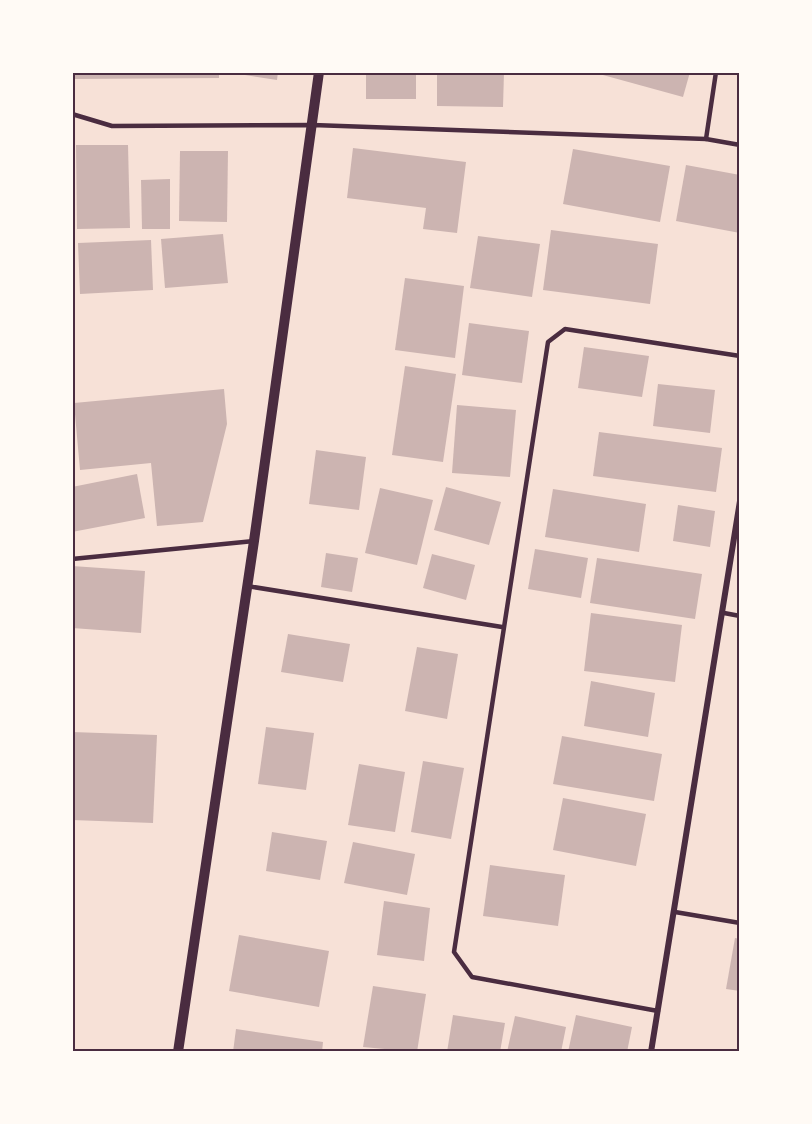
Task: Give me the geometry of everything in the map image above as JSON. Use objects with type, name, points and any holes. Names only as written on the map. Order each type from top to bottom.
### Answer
[{"type":"street","points":[[178,1052],[254,541],[319,72]]},
{"type":"street","points":[[651,1052],[740,501]]},
{"type":"lane","points":[[706,139],[716,72]]},
{"type":"lane","points":[[72,114],[112,126],[313,125],[706,139],[740,145]]},
{"type":"lane","points":[[658,1011],[472,977],[454,952],[502,627],[548,342],[565,329],[740,356]]},
{"type":"lane","points":[[72,559],[254,541]]},
{"type":"lane","points":[[247,585],[502,627]]},
{"type":"lane","points":[[723,613],[740,616]]},
{"type":"lane","points":[[675,912],[740,923]]},
{"type":"building","points":[[72,72],[219,72],[219,78],[72,79]]},
{"type":"building","points":[[226,72],[278,72],[277,80]]},
{"type":"building","points":[[366,72],[416,72],[416,99],[366,99]]},
{"type":"building","points":[[437,72],[504,72],[503,107],[437,106]]},
{"type":"building","points":[[592,72],[690,72],[683,97]]},
{"type":"building","points":[[76,145],[128,145],[130,228],[77,229]]},
{"type":"building","points":[[353,148],[466,162],[457,233],[423,229],[426,208],[347,198]]},
{"type":"building","points":[[573,149],[670,166],[660,222],[563,204]]},
{"type":"building","points":[[180,151],[228,151],[227,222],[179,221]]},
{"type":"building","points":[[686,165],[740,175],[740,233],[676,221]]},
{"type":"building","points":[[170,179],[170,229],[142,229],[141,180]]},
{"type":"building","points":[[551,230],[658,244],[650,304],[543,290]]},
{"type":"building","points":[[223,234],[228,283],[165,288],[161,239]]},
{"type":"building","points":[[478,236],[540,244],[532,297],[470,288]]},
{"type":"building","points":[[151,240],[153,290],[80,294],[78,243]]},
{"type":"building","points":[[405,278],[464,286],[455,358],[395,350]]},
{"type":"building","points":[[469,323],[529,331],[522,383],[462,375]]},
{"type":"building","points":[[584,347],[649,356],[642,397],[578,388]]},
{"type":"building","points":[[405,366],[456,374],[443,462],[392,455]]},
{"type":"building","points":[[658,384],[715,390],[710,433],[653,426]]},
{"type":"building","points":[[224,389],[227,424],[203,522],[157,526],[151,463],[80,470],[74,403]]},
{"type":"building","points":[[457,405],[516,410],[510,477],[452,473]]},
{"type":"building","points":[[599,432],[722,448],[716,492],[593,476]]},
{"type":"building","points":[[316,450],[366,457],[359,510],[309,504]]},
{"type":"building","points":[[137,474],[145,518],[72,532],[72,487]]},
{"type":"building","points":[[446,487],[501,502],[489,545],[434,530]]},
{"type":"building","points":[[380,488],[433,500],[417,565],[365,553]]},
{"type":"building","points":[[553,489],[646,504],[639,552],[545,537]]},
{"type":"building","points":[[678,505],[715,511],[710,547],[673,541]]},
{"type":"building","points":[[535,549],[588,558],[581,598],[528,589]]},
{"type":"building","points":[[326,553],[358,558],[352,592],[321,587]]},
{"type":"building","points":[[432,554],[475,565],[466,600],[423,588]]},
{"type":"building","points":[[597,558],[702,574],[695,619],[590,603]]},
{"type":"building","points":[[72,566],[145,571],[141,633],[72,628]]},
{"type":"building","points":[[591,613],[682,625],[675,682],[584,671]]},
{"type":"building","points":[[288,634],[350,644],[343,682],[281,672]]},
{"type":"building","points":[[417,647],[458,654],[447,719],[405,711]]},
{"type":"building","points":[[591,681],[655,693],[648,737],[584,726]]},
{"type":"building","points":[[266,727],[314,733],[306,790],[258,784]]},
{"type":"building","points":[[72,732],[157,735],[153,823],[72,820]]},
{"type":"building","points":[[562,736],[662,754],[654,801],[553,784]]},
{"type":"building","points":[[423,761],[464,768],[451,839],[411,832]]},
{"type":"building","points":[[359,764],[405,772],[395,832],[348,825]]},
{"type":"building","points":[[563,798],[646,814],[636,866],[553,850]]},
{"type":"building","points":[[272,832],[327,841],[320,880],[266,871]]},
{"type":"building","points":[[353,842],[415,854],[407,895],[344,883]]},
{"type":"building","points":[[490,865],[565,875],[558,926],[483,916]]},
{"type":"building","points":[[384,901],[430,908],[424,961],[377,955]]},
{"type":"building","points":[[239,935],[329,951],[319,1007],[229,991]]},
{"type":"building","points":[[735,938],[740,939],[740,991],[726,989]]},
{"type":"building","points":[[373,986],[426,994],[417,1052],[363,1047]]},
{"type":"building","points":[[453,1015],[505,1023],[500,1052],[447,1052]]},
{"type":"building","points":[[576,1015],[632,1027],[627,1052],[568,1052]]},
{"type":"building","points":[[515,1016],[566,1027],[561,1052],[507,1052]]},
{"type":"building","points":[[236,1029],[323,1042],[322,1052],[233,1052]]}]
